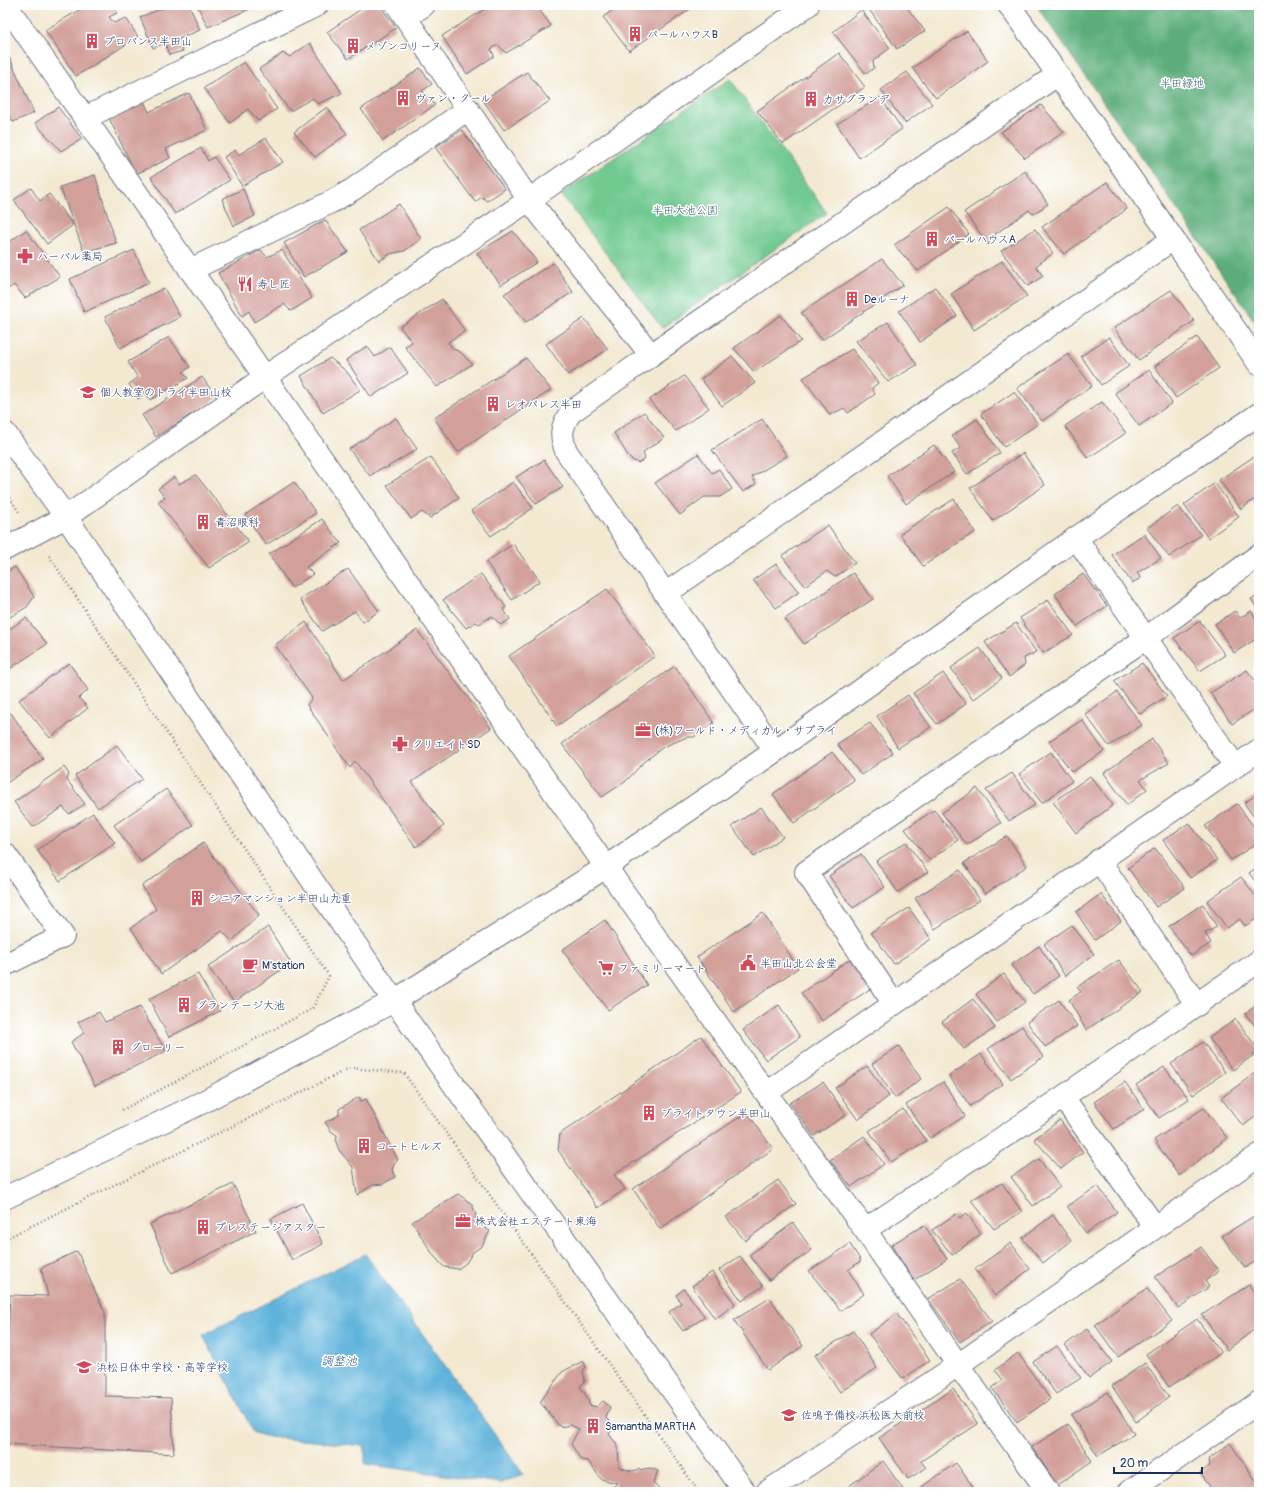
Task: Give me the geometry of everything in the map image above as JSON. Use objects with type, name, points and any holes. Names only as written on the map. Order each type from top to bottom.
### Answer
[{"type":"street","points":[[6,5],[606,867],[865,1230],[1048,1492]]},
{"type":"street","points":[[85,118],[317,5]]},
{"type":"street","points":[[424,5],[402,11],[529,200],[651,355]]},
{"type":"street","points":[[5,549],[66,517],[265,377],[529,200],[808,5]]},
{"type":"street","points":[[1008,5],[1259,364]]},
{"type":"street","points":[[775,751],[566,451],[561,437],[564,423],[570,413],[651,355],[1057,75]]},
{"type":"street","points":[[190,270],[331,202],[352,190],[468,109]]},
{"type":"street","points":[[666,594],[1173,239]]},
{"type":"street","points":[[5,1198],[203,1102],[394,1001],[606,867],[775,751],[1076,538],[1259,414]]},
{"type":"street","points":[[5,433],[66,517],[394,1001],[745,1492]]},
{"type":"street","points":[[1076,538],[1235,766]]},
{"type":"street","points":[[894,1004],[806,872],[1146,638],[1259,555]]},
{"type":"street","points":[[766,1093],[1259,750]]},
{"type":"street","points":[[5,854],[63,936],[5,966]]},
{"type":"street","points":[[1099,860],[1197,1005]]},
{"type":"street","points":[[865,1230],[1063,1097],[1259,961]]},
{"type":"street","points":[[1063,1097],[1155,1227]]},
{"type":"street","points":[[767,1492],[958,1365],[1259,1155]]},
{"type":"street","points":[[1129,1492],[1259,1402]]},
{"type":"path","points":[[34,534],[329,976],[312,1009],[117,1112]]},
{"type":"path","points":[[5,1239],[350,1068],[404,1073],[699,1492]]},
{"type":"green space","name":"半田緑地","points":[[1036,5],[1259,5],[1259,328]]},
{"type":"green space","name":"半田大池公園","points":[[730,79],[827,213],[662,328],[561,194]]},
{"type":"water","name":"調整池","points":[[365,1254],[523,1474],[501,1483],[365,1464],[365,1446],[269,1437],[254,1433],[203,1335]]},
{"type":"building","name":"プロバンス半田山","points":[[88,5],[113,5],[117,13],[109,17],[114,23],[126,18],[138,37],[76,76],[45,30]]},
{"type":"building","points":[[171,5],[189,5],[200,30],[179,39],[183,51],[169,55],[165,43],[153,48],[140,17]]},
{"type":"building","points":[[197,5],[250,5],[252,8],[208,27]]},
{"type":"building","name":"メゾンコリーヌ","points":[[367,5],[380,5],[396,28],[348,59],[327,32]]},
{"type":"building","points":[[491,5],[536,5],[551,26],[506,53],[498,45],[491,49],[494,56],[467,74],[442,36]]},
{"type":"building","name":"パールハウスB","points":[[620,5],[696,5],[629,51],[603,17]]},
{"type":"building","points":[[872,5],[905,5],[925,31],[897,49],[868,8]]},
{"type":"building","points":[[861,10],[890,48],[873,61],[874,68],[866,74],[833,32]]},
{"type":"building","points":[[967,31],[988,61],[936,98],[912,68]]},
{"type":"building","points":[[310,43],[342,93],[318,104],[313,98],[290,111],[259,69],[283,53],[290,57]]},
{"type":"building","name":"カサグランデ","points":[[839,53],[865,87],[783,144],[757,111]]},
{"type":"building","points":[[10,59],[34,113],[13,122],[5,107],[5,61]]},
{"type":"building","points":[[244,62],[277,109],[258,121],[248,109],[230,123],[204,88]]},
{"type":"building","name":"ヴァン・クール","points":[[420,68],[432,84],[422,91],[435,105],[383,141],[361,109]]},
{"type":"building","points":[[527,72],[550,101],[504,130],[483,100]]},
{"type":"building","points":[[907,72],[932,104],[905,123],[881,90]]},
{"type":"building","points":[[189,93],[207,130],[166,149],[170,158],[136,174],[109,118],[144,102],[149,112]]},
{"type":"building","points":[[880,97],[902,129],[859,158],[837,124]]},
{"type":"building","points":[[1041,105],[1064,132],[1025,158],[1001,132]]},
{"type":"building","points":[[58,107],[82,139],[61,151],[35,123]]},
{"type":"building","points":[[327,107],[347,134],[315,157],[294,132]]},
{"type":"building","points":[[462,130],[505,189],[487,201],[482,197],[475,202],[435,147]]},
{"type":"building","points":[[266,138],[283,162],[242,186],[224,157],[235,150],[238,155]]},
{"type":"building","points":[[201,148],[208,161],[214,157],[230,180],[175,214],[151,177]]},
{"type":"building","points":[[1025,171],[1048,204],[1033,214],[1029,210],[994,235],[997,239],[989,245],[964,212]]},
{"type":"building","points":[[95,175],[116,243],[84,252],[60,187]]},
{"type":"building","points":[[1107,182],[1127,209],[1064,254],[1042,227]]},
{"type":"building","points":[[31,188],[40,201],[49,194],[73,225],[47,244],[14,200]]},
{"type":"building","points":[[243,189],[255,216],[234,226],[222,199]]},
{"type":"building","points":[[399,204],[421,239],[404,251],[390,254],[379,261],[359,230]]},
{"type":"building","name":"パールハウスA","points":[[949,207],[969,234],[918,271],[894,245]]},
{"type":"building","points":[[325,220],[348,252],[304,277],[284,243]]},
{"type":"building","points":[[1035,229],[1053,253],[1036,266],[1043,276],[1028,286],[1001,251]]},
{"type":"building","name":"ハーバル薬局","points":[[26,230],[60,277],[25,298],[14,285],[8,289],[5,285],[5,245]]},
{"type":"building","points":[[513,231],[537,262],[501,285],[477,253]]},
{"type":"building","points":[[134,250],[149,283],[84,312],[70,279]]},
{"type":"building","points":[[261,250],[267,257],[282,250],[312,298],[291,311],[284,304],[254,322],[249,311],[242,316],[218,273]]},
{"type":"building","name":"Deルーナ","points":[[882,259],[903,285],[822,340],[801,313]]},
{"type":"building","points":[[1002,261],[1027,296],[974,330],[951,294]]},
{"type":"building","points":[[553,263],[573,292],[526,322],[504,294]]},
{"type":"building","points":[[935,287],[957,316],[920,342],[899,311]]},
{"type":"building","points":[[164,288],[180,317],[120,348],[105,317]]},
{"type":"building","points":[[1171,290],[1194,321],[1139,360],[1114,328]]},
{"type":"building","points":[[442,299],[465,331],[448,342],[453,349],[460,352],[472,364],[437,387],[405,347],[412,342],[400,327]]},
{"type":"building","points":[[781,315],[801,341],[754,372],[734,348]]},
{"type":"building","points":[[584,318],[608,349],[568,375],[546,344]]},
{"type":"building","points":[[888,322],[917,365],[888,382],[856,341]]},
{"type":"building","points":[[169,337],[190,367],[183,372],[188,378],[150,400],[146,394],[138,399],[129,384],[138,378],[128,362]]},
{"type":"building","points":[[1109,337],[1129,366],[1101,385],[1081,356]]},
{"type":"building","points":[[1197,337],[1219,368],[1176,398],[1155,366]]},
{"type":"building","points":[[367,346],[375,357],[390,347],[408,373],[371,397],[346,360]]},
{"type":"building","points":[[852,349],[878,383],[872,388],[875,394],[848,413],[844,408],[830,415],[803,378]]},
{"type":"building","points":[[1068,354],[1092,386],[1042,421],[1017,388]]},
{"type":"building","points":[[732,356],[755,383],[722,406],[701,379]]},
{"type":"building","points":[[330,358],[347,372],[360,390],[323,413],[301,376]]},
{"type":"building","name":"レオパレス半田","points":[[526,358],[551,390],[458,452],[434,418]]},
{"type":"building","points":[[1149,370],[1172,403],[1139,426],[1115,393]]},
{"type":"building","points":[[684,376],[709,408],[676,431],[649,400]]},
{"type":"building","points":[[202,377],[217,398],[156,437],[142,415]]},
{"type":"building","points":[[1014,392],[1038,424],[1004,447],[981,414]]},
{"type":"building","points":[[1102,402],[1126,433],[1088,458],[1065,426]]},
{"type":"building","points":[[644,412],[664,438],[643,452],[645,459],[638,463],[630,459],[614,433]]},
{"type":"building","points":[[396,418],[417,449],[370,476],[349,449]]},
{"type":"building","points":[[762,419],[787,456],[752,477],[756,484],[743,492],[712,450]]},
{"type":"building","points":[[977,419],[1000,453],[967,474],[952,453],[961,448],[952,436]]},
{"type":"building","points":[[934,445],[954,472],[906,504],[887,476]]},
{"type":"building","points":[[1023,453],[1045,485],[993,521],[970,488]]},
{"type":"building","points":[[1259,453],[1259,496],[1241,509],[1219,480]]},
{"type":"building","points":[[698,454],[712,473],[719,469],[732,489],[720,497],[704,497],[680,515],[655,483]]},
{"type":"building","points":[[431,457],[459,498],[430,518],[422,512],[411,519],[387,485]]},
{"type":"building","points":[[544,460],[563,487],[536,504],[516,477]]},
{"type":"building","name":"青沼眼科","points":[[196,475],[249,542],[209,568],[158,502],[165,497],[158,489],[174,477],[179,484]]},
{"type":"building","points":[[294,482],[316,513],[266,545],[245,515]]},
{"type":"building","points":[[513,482],[533,508],[491,536],[471,511]]},
{"type":"building","points":[[1215,483],[1239,517],[1208,538],[1184,505]]},
{"type":"building","points":[[954,499],[975,532],[923,566],[900,534]]},
{"type":"building","points":[[1178,506],[1201,535],[1169,557],[1147,528]]},
{"type":"building","points":[[322,519],[341,543],[306,567],[313,574],[292,588],[269,554]]},
{"type":"building","points":[[828,525],[855,563],[835,577],[827,571],[805,586],[782,556]]},
{"type":"building","points":[[1144,534],[1161,558],[1137,573],[1141,578],[1132,583],[1112,555]]},
{"type":"building","points":[[513,544],[540,581],[512,600],[486,562]]},
{"type":"building","points":[[776,564],[799,592],[776,608],[753,580]]},
{"type":"building","points":[[15,567],[34,597],[27,607],[5,620],[5,573]]},
{"type":"building","points":[[348,569],[379,611],[363,622],[355,611],[322,631],[300,599]]},
{"type":"building","points":[[853,573],[873,599],[804,644],[785,619]]},
{"type":"building","points":[[481,574],[506,607],[503,609],[510,619],[501,625],[492,616],[479,624],[476,622],[466,628],[443,600]]},
{"type":"building","points":[[1083,574],[1107,606],[1077,626],[1055,594]]},
{"type":"building","points":[[607,589],[655,656],[557,726],[509,656]]},
{"type":"building","points":[[1259,594],[1259,611],[1251,599]]},
{"type":"building","points":[[1048,600],[1073,635],[1043,653],[1020,618]]},
{"type":"building","points":[[1235,611],[1240,618],[1251,611],[1259,623],[1259,637],[1234,653],[1215,624]]},
{"type":"building","points":[[26,618],[47,644],[5,672],[5,632]]},
{"type":"building","points":[[1200,621],[1225,655],[1200,671],[1174,638]]},
{"type":"building","name":"クリエイトSD","points":[[306,622],[343,680],[417,630],[491,728],[412,782],[444,826],[416,847],[355,761],[350,768],[307,705],[312,698],[275,645]]},
{"type":"building","points":[[1016,623],[1036,652],[1024,658],[1025,665],[1009,677],[985,642]]},
{"type":"building","points":[[980,648],[1002,678],[973,700],[951,668]]},
{"type":"building","points":[[69,663],[88,690],[79,698],[88,708],[50,738],[19,700]]},
{"type":"building","points":[[1142,663],[1167,696],[1140,714],[1114,681]]},
{"type":"building","name":"(株)ワールド・メディカル・サプライ","points":[[675,666],[714,723],[694,737],[687,737],[663,747],[643,763],[625,782],[602,797],[562,744]]},
{"type":"building","points":[[1247,670],[1259,686],[1259,706],[1232,724],[1210,693]]},
{"type":"building","points":[[943,673],[966,704],[937,724],[913,693]]},
{"type":"building","points":[[1117,692],[1142,725],[1109,746],[1085,714]]},
{"type":"building","points":[[908,695],[931,727],[898,748],[877,716]]},
{"type":"building","points":[[11,713],[43,759],[5,784],[5,717]]},
{"type":"building","points":[[1082,720],[1104,751],[1072,772],[1049,741]]},
{"type":"building","points":[[870,723],[893,753],[861,775],[837,744]]},
{"type":"building","points":[[1152,739],[1169,763],[1140,780],[1147,789],[1127,805],[1104,773]]},
{"type":"building","points":[[117,745],[142,779],[98,808],[75,776]]},
{"type":"building","points":[[832,752],[854,780],[794,823],[773,794]]},
{"type":"building","points":[[1051,752],[1072,781],[1042,803],[1019,774]]},
{"type":"building","points":[[64,767],[69,774],[67,780],[85,804],[69,814],[63,807],[33,827],[14,802]]},
{"type":"building","points":[[1012,773],[1035,805],[1009,821],[986,790]]},
{"type":"building","points":[[1090,776],[1113,805],[1076,833],[1053,802]]},
{"type":"building","points":[[977,788],[1001,823],[967,845],[942,813]]},
{"type":"building","points":[[166,789],[193,825],[141,862],[114,825]]},
{"type":"building","points":[[1259,793],[1259,824],[1244,803]]},
{"type":"building","points":[[1237,804],[1259,834],[1259,842],[1231,860],[1205,826]]},
{"type":"building","points":[[761,807],[783,837],[754,857],[732,826]]},
{"type":"building","points":[[934,810],[958,840],[929,860],[905,829]]},
{"type":"building","points":[[93,813],[115,843],[60,881],[37,850]]},
{"type":"building","points":[[1189,823],[1217,860],[1190,878],[1163,840]]},
{"type":"building","points":[[1007,836],[1027,866],[985,894],[964,863]]},
{"type":"building","points":[[906,842],[928,872],[898,892],[876,861]]},
{"type":"building","name":"シニアマンション半田山九重","points":[[203,843],[259,915],[232,941],[222,931],[161,974],[131,928],[156,909],[142,886]]},
{"type":"building","points":[[1155,848],[1185,888],[1156,907],[1128,868]]},
{"type":"building","points":[[861,854],[885,887],[853,908],[829,876]]},
{"type":"building","points":[[1259,866],[1259,886],[1249,873]]},
{"type":"building","points":[[960,870],[980,900],[935,929],[915,898]]},
{"type":"building","points":[[1241,877],[1259,900],[1259,917],[1245,926],[1240,919],[1227,928],[1207,901]]},
{"type":"building","points":[[1101,894],[1121,921],[1095,940],[1076,912]]},
{"type":"building","points":[[1203,904],[1217,927],[1205,933],[1211,943],[1191,956],[1169,926]]},
{"type":"building","points":[[909,908],[931,939],[894,964],[871,932]]},
{"type":"building","name":"半田山北公会堂","points":[[763,913],[798,968],[734,1012],[697,957]]},
{"type":"building","name":"ファミリーマート","points":[[605,920],[647,985],[608,1010],[562,950]]},
{"type":"building","points":[[1072,925],[1094,954],[1065,976],[1044,944]]},
{"type":"building","name":"M'station","points":[[268,927],[291,963],[234,1002],[208,967]]},
{"type":"building","points":[[1039,946],[1059,976],[1033,994],[1011,965]]},
{"type":"building","points":[[850,959],[870,989],[822,1021],[801,993]]},
{"type":"building","points":[[1119,960],[1143,992],[1086,1030],[1069,1000],[1081,992],[1077,987]]},
{"type":"building","name":"グランテージ大池","points":[[198,974],[220,1011],[169,1037],[149,999]]},
{"type":"building","points":[[1004,974],[1025,1002],[997,1022],[976,994]]},
{"type":"building","points":[[973,999],[995,1028],[964,1049],[942,1022]]},
{"type":"building","points":[[1059,1000],[1077,1026],[1045,1047],[1027,1022]]},
{"type":"building","points":[[1259,1003],[1259,1030],[1245,1014]]},
{"type":"building","points":[[779,1005],[800,1037],[766,1060],[743,1030]]},
{"type":"building","name":"グローリー","points":[[140,1007],[166,1051],[95,1086],[71,1042],[84,1033],[78,1022],[99,1012],[105,1022]]},
{"type":"building","points":[[1236,1019],[1259,1051],[1233,1070],[1209,1038]]},
{"type":"building","points":[[1022,1026],[1043,1057],[1011,1079],[988,1049]]},
{"type":"building","name":"ブライトタウン半田山","points":[[701,1036],[741,1092],[614,1175],[625,1189],[598,1208],[558,1150],[560,1134]]},
{"type":"building","points":[[1203,1042],[1225,1072],[1193,1095],[1171,1064]]},
{"type":"building","points":[[899,1046],[921,1079],[895,1098],[872,1064]]},
{"type":"building","points":[[981,1054],[1003,1084],[970,1106],[949,1076]]},
{"type":"building","points":[[867,1066],[889,1096],[858,1120],[835,1088]]},
{"type":"building","points":[[1164,1067],[1189,1099],[1159,1118],[1136,1085]]},
{"type":"building","points":[[1259,1070],[1259,1114],[1243,1126],[1221,1098]]},
{"type":"building","points":[[823,1082],[846,1115],[814,1136],[790,1103]]},
{"type":"building","points":[[943,1082],[965,1116],[930,1138],[906,1105]]},
{"type":"building","points":[[1125,1082],[1144,1109],[1114,1129],[1094,1102]]},
{"type":"building","name":"コートヒルズ","points":[[359,1097],[361,1101],[366,1099],[398,1160],[395,1162],[392,1170],[395,1177],[383,1184],[373,1185],[357,1195],[353,1167],[339,1150],[336,1142],[337,1135],[331,1131],[325,1122],[336,1117],[339,1114],[339,1109]]},
{"type":"building","points":[[1204,1108],[1227,1138],[1179,1176],[1154,1140]]},
{"type":"building","points":[[903,1109],[926,1141],[891,1162],[869,1131]]},
{"type":"building","points":[[747,1112],[773,1149],[660,1229],[633,1189]]},
{"type":"building","points":[[1060,1120],[1083,1152],[1061,1169],[1034,1139]]},
{"type":"building","points":[[864,1136],[884,1164],[851,1187],[830,1160]]},
{"type":"building","points":[[1039,1159],[1060,1187],[1033,1206],[1011,1177]]},
{"type":"building","points":[[778,1180],[796,1204],[745,1241],[726,1217]]},
{"type":"building","points":[[1002,1183],[1022,1212],[994,1229],[971,1200]]},
{"type":"building","name":"プレステージアスター","points":[[233,1184],[256,1231],[172,1273],[150,1224]]},
{"type":"building","points":[[1098,1186],[1117,1212],[1086,1233],[1067,1206]]},
{"type":"building","points":[[458,1194],[472,1204],[476,1216],[475,1223],[490,1231],[482,1246],[473,1252],[466,1263],[458,1269],[444,1267],[434,1256],[412,1222]]},
{"type":"building","points":[[302,1203],[323,1244],[292,1260],[271,1219]]},
{"type":"building","points":[[967,1213],[981,1234],[952,1255],[932,1230],[956,1214],[960,1218]]},
{"type":"building","points":[[1259,1213],[1259,1259],[1245,1268],[1222,1236]]},
{"type":"building","points":[[1053,1215],[1071,1241],[1043,1263],[1022,1238]]},
{"type":"building","points":[[793,1223],[812,1250],[769,1280],[749,1255]]},
{"type":"building","points":[[924,1225],[947,1259],[914,1280],[891,1245]]},
{"type":"building","points":[[1011,1243],[1030,1269],[995,1296],[975,1269]]},
{"type":"building","points":[[850,1244],[861,1261],[848,1270],[864,1294],[841,1311],[809,1271]]},
{"type":"building","points":[[1201,1247],[1219,1271],[1205,1281],[1209,1287],[1178,1308],[1155,1277]]},
{"type":"building","points":[[77,1251],[105,1313],[105,1396],[171,1398],[174,1454],[5,1444],[5,1386],[10,1295],[48,1296],[41,1268]]},
{"type":"building","points":[[740,1256],[763,1286],[742,1301],[719,1270]]},
{"type":"building","points":[[712,1272],[735,1304],[715,1319],[692,1286]]},
{"type":"building","points":[[960,1279],[992,1321],[960,1342],[928,1299]]},
{"type":"building","points":[[1249,1285],[1259,1299],[1259,1326],[1227,1350],[1202,1315]]},
{"type":"building","points":[[1147,1288],[1172,1321],[1118,1357],[1095,1325]]},
{"type":"building","points":[[684,1289],[705,1317],[683,1331],[669,1312],[681,1303],[676,1295]]},
{"type":"building","points":[[770,1298],[803,1346],[768,1370],[734,1320]]},
{"type":"building","points":[[897,1314],[930,1360],[903,1379],[869,1334]]},
{"type":"building","points":[[1197,1319],[1221,1353],[1169,1387],[1146,1354]]},
{"type":"building","points":[[1087,1329],[1112,1362],[1089,1378],[1065,1345]]},
{"type":"building","points":[[853,1331],[877,1368],[840,1392],[815,1355]]},
{"type":"building","points":[[1057,1346],[1081,1378],[1056,1394],[1033,1362]]},
{"type":"building","points":[[1018,1353],[1050,1399],[1017,1422],[992,1388],[1003,1380],[995,1370]]},
{"type":"building","name":"Samantha MARTHA","points":[[583,1361],[586,1367],[583,1371],[585,1382],[580,1386],[588,1399],[589,1405],[597,1407],[603,1401],[610,1407],[606,1418],[614,1426],[609,1434],[618,1446],[619,1467],[631,1471],[650,1468],[658,1471],[653,1483],[662,1492],[608,1492],[617,1483],[601,1479],[588,1461],[581,1460],[571,1444],[579,1429],[570,1425],[560,1427],[540,1402],[562,1372]]},
{"type":"building","points":[[1145,1363],[1169,1397],[1136,1422],[1112,1386]]},
{"type":"building","points":[[953,1389],[978,1424],[921,1461],[926,1468],[908,1479],[879,1438]]},
{"type":"building","points":[[1108,1392],[1134,1434],[1098,1456],[1071,1415]]},
{"type":"building","points":[[1068,1424],[1092,1461],[1057,1485],[1032,1447]]},
{"type":"building","points":[[1230,1443],[1259,1485],[1259,1492],[1214,1492],[1200,1473],[1209,1466],[1208,1460]]},
{"type":"building","points":[[883,1461],[905,1492],[841,1492]]},
{"type":"building","points":[[956,1463],[973,1487],[965,1492],[923,1492],[920,1488]]},
{"type":"place","name":"パールハウスB","points":[[635,34]]},
{"type":"place","name":"プロバンス半田山","points":[[92,41]]},
{"type":"place","name":"メゾンコリーヌ","points":[[353,46]]},
{"type":"place","name":"ヴァン・クール","points":[[403,98]]},
{"type":"place","name":"カサグランデ","points":[[811,99]]},
{"type":"place","name":"パールハウスA","points":[[932,239]]},
{"type":"place","name":"ハーバル薬局","points":[[25,256]]},
{"type":"place","name":"寿し匠","points":[[245,284]]},
{"type":"place","name":"Deルーナ","points":[[852,299]]},
{"type":"place","name":"個人教室のトライ半田山校","points":[[88,392]]},
{"type":"place","name":"レオパレス半田","points":[[493,404]]},
{"type":"place","name":"青沼眼科","points":[[203,522]]},
{"type":"place","name":"(株)ワールド・メディカル・サプライ","points":[[643,730]]},
{"type":"place","name":"クリエイトSD","points":[[400,744]]},
{"type":"place","name":"シニアマンション半田山九重","points":[[197,898]]},
{"type":"place","name":"半田山北公会堂","points":[[748,963]]},
{"type":"place","name":"M'station","points":[[250,965]]},
{"type":"place","name":"ファミリーマート","points":[[606,968]]},
{"type":"place","name":"グランテージ大池","points":[[184,1005]]},
{"type":"place","name":"グローリー","points":[[118,1047]]},
{"type":"place","name":"ブライトタウン半田山","points":[[649,1113]]},
{"type":"place","name":"コートヒルズ","points":[[364,1146]]},
{"type":"place","name":"株式会社エステート東海","points":[[463,1221]]},
{"type":"place","name":"プレステージアスター","points":[[203,1227]]},
{"type":"place","name":"浜松日体中学校・高等学校","points":[[84,1367]]},
{"type":"place","name":"佐鳴予備校 浜松医大前校","points":[[789,1415]]},
{"type":"place","name":"Samantha MARTHA","points":[[593,1426]]}]
